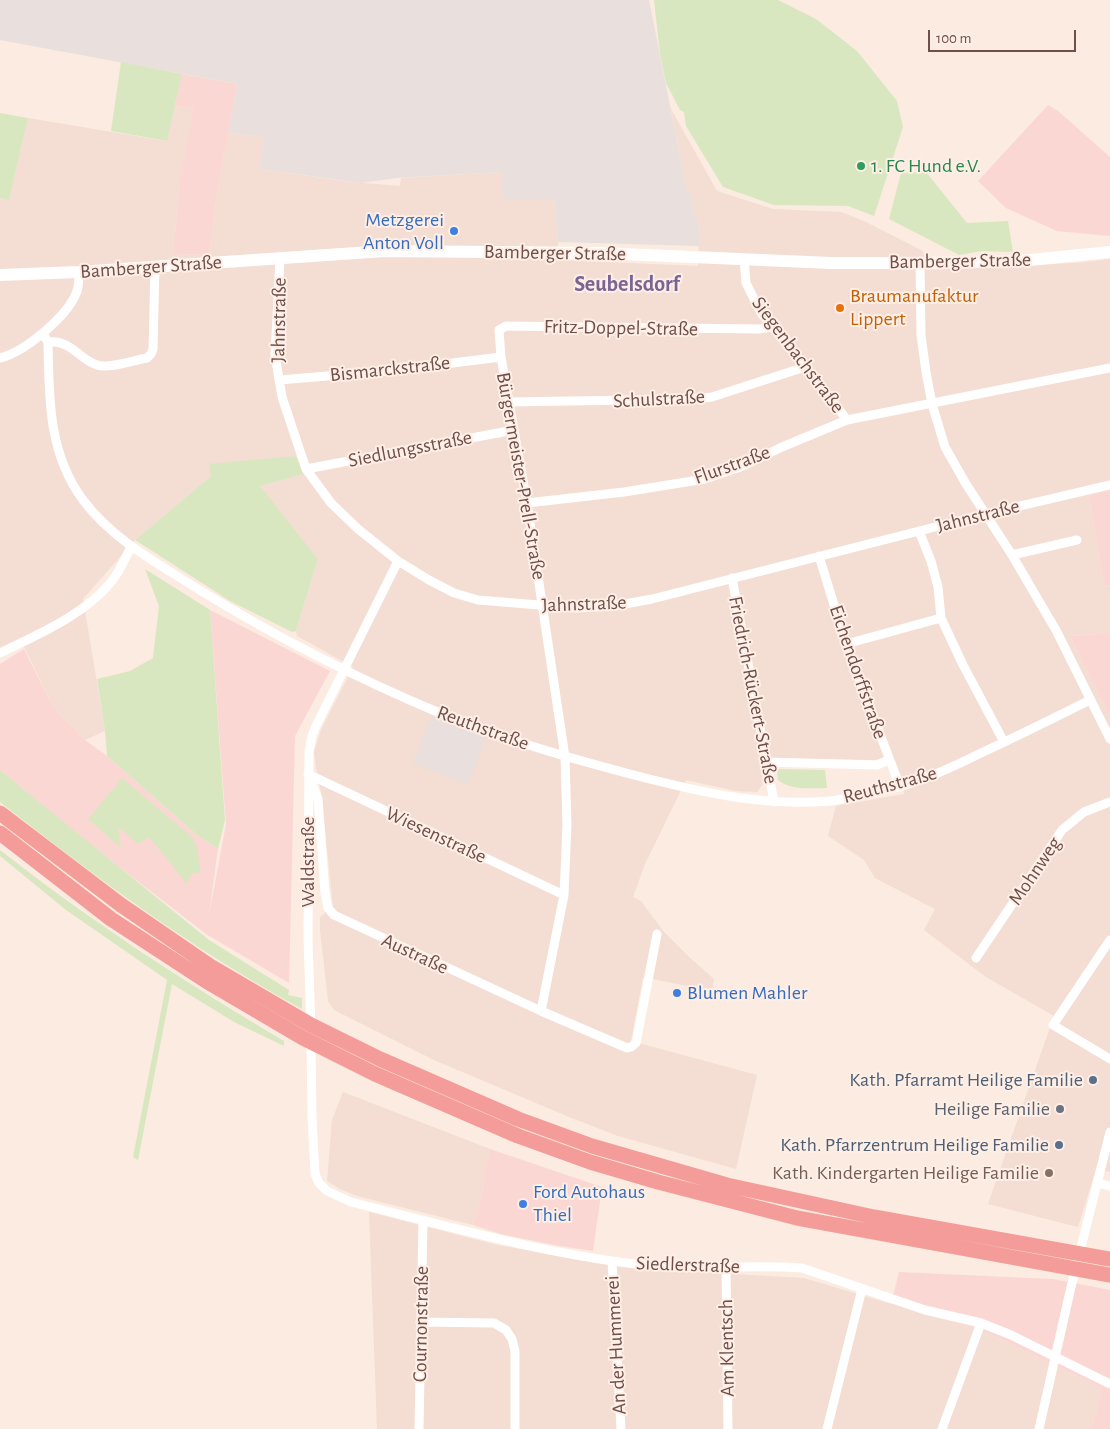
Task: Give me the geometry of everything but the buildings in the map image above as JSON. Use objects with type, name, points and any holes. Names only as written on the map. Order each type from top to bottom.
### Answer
[{"type":"highway","points":[[0,813],[120,904],[210,966],[328,1034],[380,1059],[518,1119],[592,1146],[727,1185],[1052,1256],[1107,1274]]},
{"type":"highway","points":[[0,833],[111,918],[206,981],[295,1034],[375,1074],[509,1132],[590,1162],[724,1200],[807,1220],[1052,1256],[1109,1258]]},
{"type":"street","name":"Bamberger Straße","points":[[0,275],[79,272],[385,251],[600,253],[831,263],[1020,261],[1110,252]]},
{"type":"street","name":"Jahnstraße","points":[[280,259],[275,354],[282,397],[306,469],[331,503],[398,561],[454,593],[478,600],[576,608],[614,606],[652,599],[986,514],[1110,485]]},
{"type":"street","name":"Siegenbachstraße","points":[[744,259],[746,283],[761,313],[825,390],[847,420]]},
{"type":"street","points":[[920,263],[921,335],[932,404],[945,446],[966,484],[1012,555],[1057,632],[1110,739]]},
{"type":"street","points":[[46,338],[66,344],[97,365],[106,366],[147,358],[153,349],[155,267]]},
{"type":"street","points":[[0,358],[46,338],[72,300],[79,282],[79,272]]},
{"type":"street","name":"Fritz-Doppel-Straße","points":[[501,358],[499,330],[506,326],[759,329],[772,327]]},
{"type":"street","name":"Reuthstraße","points":[[46,338],[51,417],[60,456],[67,474],[82,499],[103,523],[131,547],[228,607],[343,669],[443,714],[509,739],[565,757],[667,784],[722,796],[774,802],[832,801],[900,787],[947,769],[1090,700]]},
{"type":"street","name":"Bismarckstraße","points":[[279,380],[388,371],[501,358]]},
{"type":"street","name":"Bürgermeister-Prell-Straße","points":[[501,358],[527,503],[565,757],[567,825],[564,895],[541,1011]]},
{"type":"street","name":"Schulstraße","points":[[509,402],[693,400],[712,397],[805,367]]},
{"type":"street","name":"Flurstraße","points":[[527,503],[624,492],[705,479],[743,466],[782,447],[847,420],[1110,368]]},
{"type":"street","name":"Siedlungsstraße","points":[[306,469],[514,430]]},
{"type":"street","points":[[920,531],[938,587],[941,618],[963,665],[1004,742]]},
{"type":"street","points":[[1012,555],[1077,540]]},
{"type":"street","points":[[0,653],[37,636],[97,596],[112,580],[131,547]]},
{"type":"street","name":"Eichendorffstraße","points":[[819,556],[846,644],[900,787]]},
{"type":"street","name":"Waldstraße","points":[[319,1183],[313,1163],[308,940],[309,752],[312,736],[343,669],[398,561]]},
{"type":"street","name":"Friedrich-Rückert-Straße","points":[[732,578],[774,802]]},
{"type":"street","points":[[846,644],[941,618]]},
{"type":"street","points":[[766,762],[877,765],[890,760]]},
{"type":"street","name":"Wiesenstraße","points":[[308,774],[564,895]]},
{"type":"street","name":"Austraße","points":[[308,774],[318,799],[328,908],[334,915],[541,1011],[628,1048],[631,1047],[636,1043],[657,934]]},
{"type":"street","name":"Mohnweg","points":[[976,958],[1062,830],[1084,812],[1110,802]]},
{"type":"street","points":[[1110,940],[1053,1025],[1110,1060]]},
{"type":"street","points":[[1039,1429],[1110,1132]]},
{"type":"street","name":"Siedlerstraße","points":[[319,1183],[327,1192],[341,1198],[533,1248],[655,1266],[802,1268],[925,1310],[982,1324],[1055,1356],[1110,1384]]},
{"type":"street","points":[[1097,1183],[1110,1186]]},
{"type":"street","name":"Cournonstraße","points":[[418,1429],[424,1220]]},
{"type":"street","name":"An der Hummerei","points":[[612,1261],[621,1429]]},
{"type":"street","name":"Am Klentsch","points":[[726,1267],[728,1429]]},
{"type":"street","points":[[827,1429],[862,1290]]},
{"type":"street","points":[[420,1322],[494,1323],[506,1330],[512,1339],[515,1351],[515,1429]]},
{"type":"street","points":[[942,1429],[982,1324]]},
{"type":"shaded area","points":[[0,0],[649,0],[687,191],[690,191],[695,219],[698,219],[699,246],[558,242],[554,199],[504,200],[501,172],[396,178],[361,183],[260,169],[264,137],[228,132],[237,84],[0,40]]},
{"type":"shaded area","points":[[182,74],[237,84],[217,194],[209,255],[173,254],[180,181],[194,108],[175,105]]},
{"type":"shaded area","points":[[175,105],[195,108],[180,182],[173,254],[209,255],[228,132],[264,137],[260,169],[351,182],[400,186],[401,178],[502,172],[554,199],[558,242],[557,260],[698,266],[698,219],[695,219],[690,191],[687,192],[671,109],[717,191],[773,209],[841,212],[866,222],[923,251],[927,270],[1076,263],[1110,259],[1110,491],[1089,495],[1104,586],[1110,585],[1110,633],[1070,636],[1110,717],[1110,1172],[1096,1169],[1078,1227],[988,1204],[1054,1016],[986,977],[924,930],[935,909],[875,878],[864,860],[828,836],[836,806],[904,794],[903,780],[893,756],[877,760],[760,758],[763,784],[757,792],[736,791],[686,780],[645,864],[633,897],[641,901],[664,932],[714,979],[712,991],[643,977],[631,1041],[757,1075],[736,1169],[618,1136],[569,1117],[434,1060],[334,1010],[328,1001],[320,917],[333,906],[321,792],[314,752],[321,730],[353,667],[297,636],[296,631],[318,559],[259,486],[302,474],[296,456],[211,476],[135,540],[83,599],[105,731],[85,740],[53,707],[21,640],[0,649],[0,198],[9,199],[28,118],[166,141]]},
{"type":"shaded area","points":[[1048,105],[1058,111],[1110,157],[1110,236],[1057,231],[1006,208],[978,181]]},
{"type":"shaded area","points":[[1110,491],[1110,585],[1104,586],[1089,495]]},
{"type":"shaded area","points":[[210,610],[330,671],[295,736],[289,983],[206,934],[91,845],[0,770],[0,664],[24,649],[53,707],[85,740],[107,756],[197,835],[218,849],[209,915],[226,824]]},
{"type":"shaded area","points":[[1110,633],[1110,717],[1070,636]]},
{"type":"shaded area","points":[[432,715],[486,737],[468,785],[413,763]]},
{"type":"shaded area","points":[[343,1092],[490,1149],[483,1172],[485,1175],[483,1191],[473,1225],[357,1196],[327,1181],[332,1120]]},
{"type":"shaded area","points":[[490,1149],[602,1187],[593,1251],[501,1234],[473,1225],[483,1191],[485,1175],[483,1172]]},
{"type":"shaded area","points":[[369,1212],[497,1245],[619,1266],[804,1278],[975,1327],[1102,1388],[1092,1429],[377,1429]]},
{"type":"shaded area","points":[[899,1272],[1053,1279],[1110,1290],[1110,1429],[1092,1429],[1102,1388],[975,1327],[891,1304]]},
{"type":"green space","points":[[654,0],[778,0],[816,19],[857,51],[897,101],[903,127],[874,216],[848,206],[774,205],[723,187],[686,126],[684,112],[680,110],[666,83],[660,54]]},
{"type":"green space","points":[[121,62],[182,74],[167,141],[111,131]]},
{"type":"green space","points":[[0,113],[28,118],[9,200],[0,198]]},
{"type":"green space","points":[[926,172],[967,223],[1008,221],[1013,252],[982,251],[959,255],[889,219],[901,173]]},
{"type":"green space","points":[[296,456],[303,474],[260,486],[318,559],[296,631],[292,632],[230,601],[135,540],[211,476],[209,464]]},
{"type":"green space","points":[[145,569],[210,610],[225,820],[218,849],[197,835],[107,756],[97,679],[130,671],[153,658],[159,606]]},
{"type":"green space","points":[[777,769],[825,770],[827,788],[801,788],[783,784],[778,780]]},
{"type":"green space","points":[[0,770],[209,940],[289,990],[288,995],[302,998],[302,1009],[223,963],[146,912],[0,802]]},
{"type":"green space","points":[[122,778],[191,836],[196,843],[201,872],[191,874],[187,884],[149,837],[138,844],[118,827],[121,848],[88,819]]},
{"type":"green space","points":[[0,850],[69,902],[139,950],[211,997],[284,1041],[284,1046],[234,1022],[172,984],[138,1160],[133,1157],[167,980],[66,910],[0,856]]},
{"type":"place","name":"1. FC Hund e.V.","points":[[861,166]]},
{"type":"place","name":"Metzgerei Anton Voll","points":[[454,231]]},
{"type":"place","name":"Braumanufaktur Lippert","points":[[840,308]]},
{"type":"place","name":"Blumen Mahler","points":[[677,993]]},
{"type":"place","name":"Kath. Pfarramt Heilige Familie","points":[[1093,1080]]},
{"type":"place","name":"Heilige Familie","points":[[1060,1109]]},
{"type":"place","name":"Kath. Pfarrzentrum Heilige Familie","points":[[1059,1145]]},
{"type":"place","name":"Kath. Kindergarten Heilige Familie","points":[[1049,1173]]},
{"type":"place","name":"Ford Autohaus Thiel","points":[[523,1204]]},
{"type":"district","name":"Seubelsdorf","points":[[627,284]]}]
